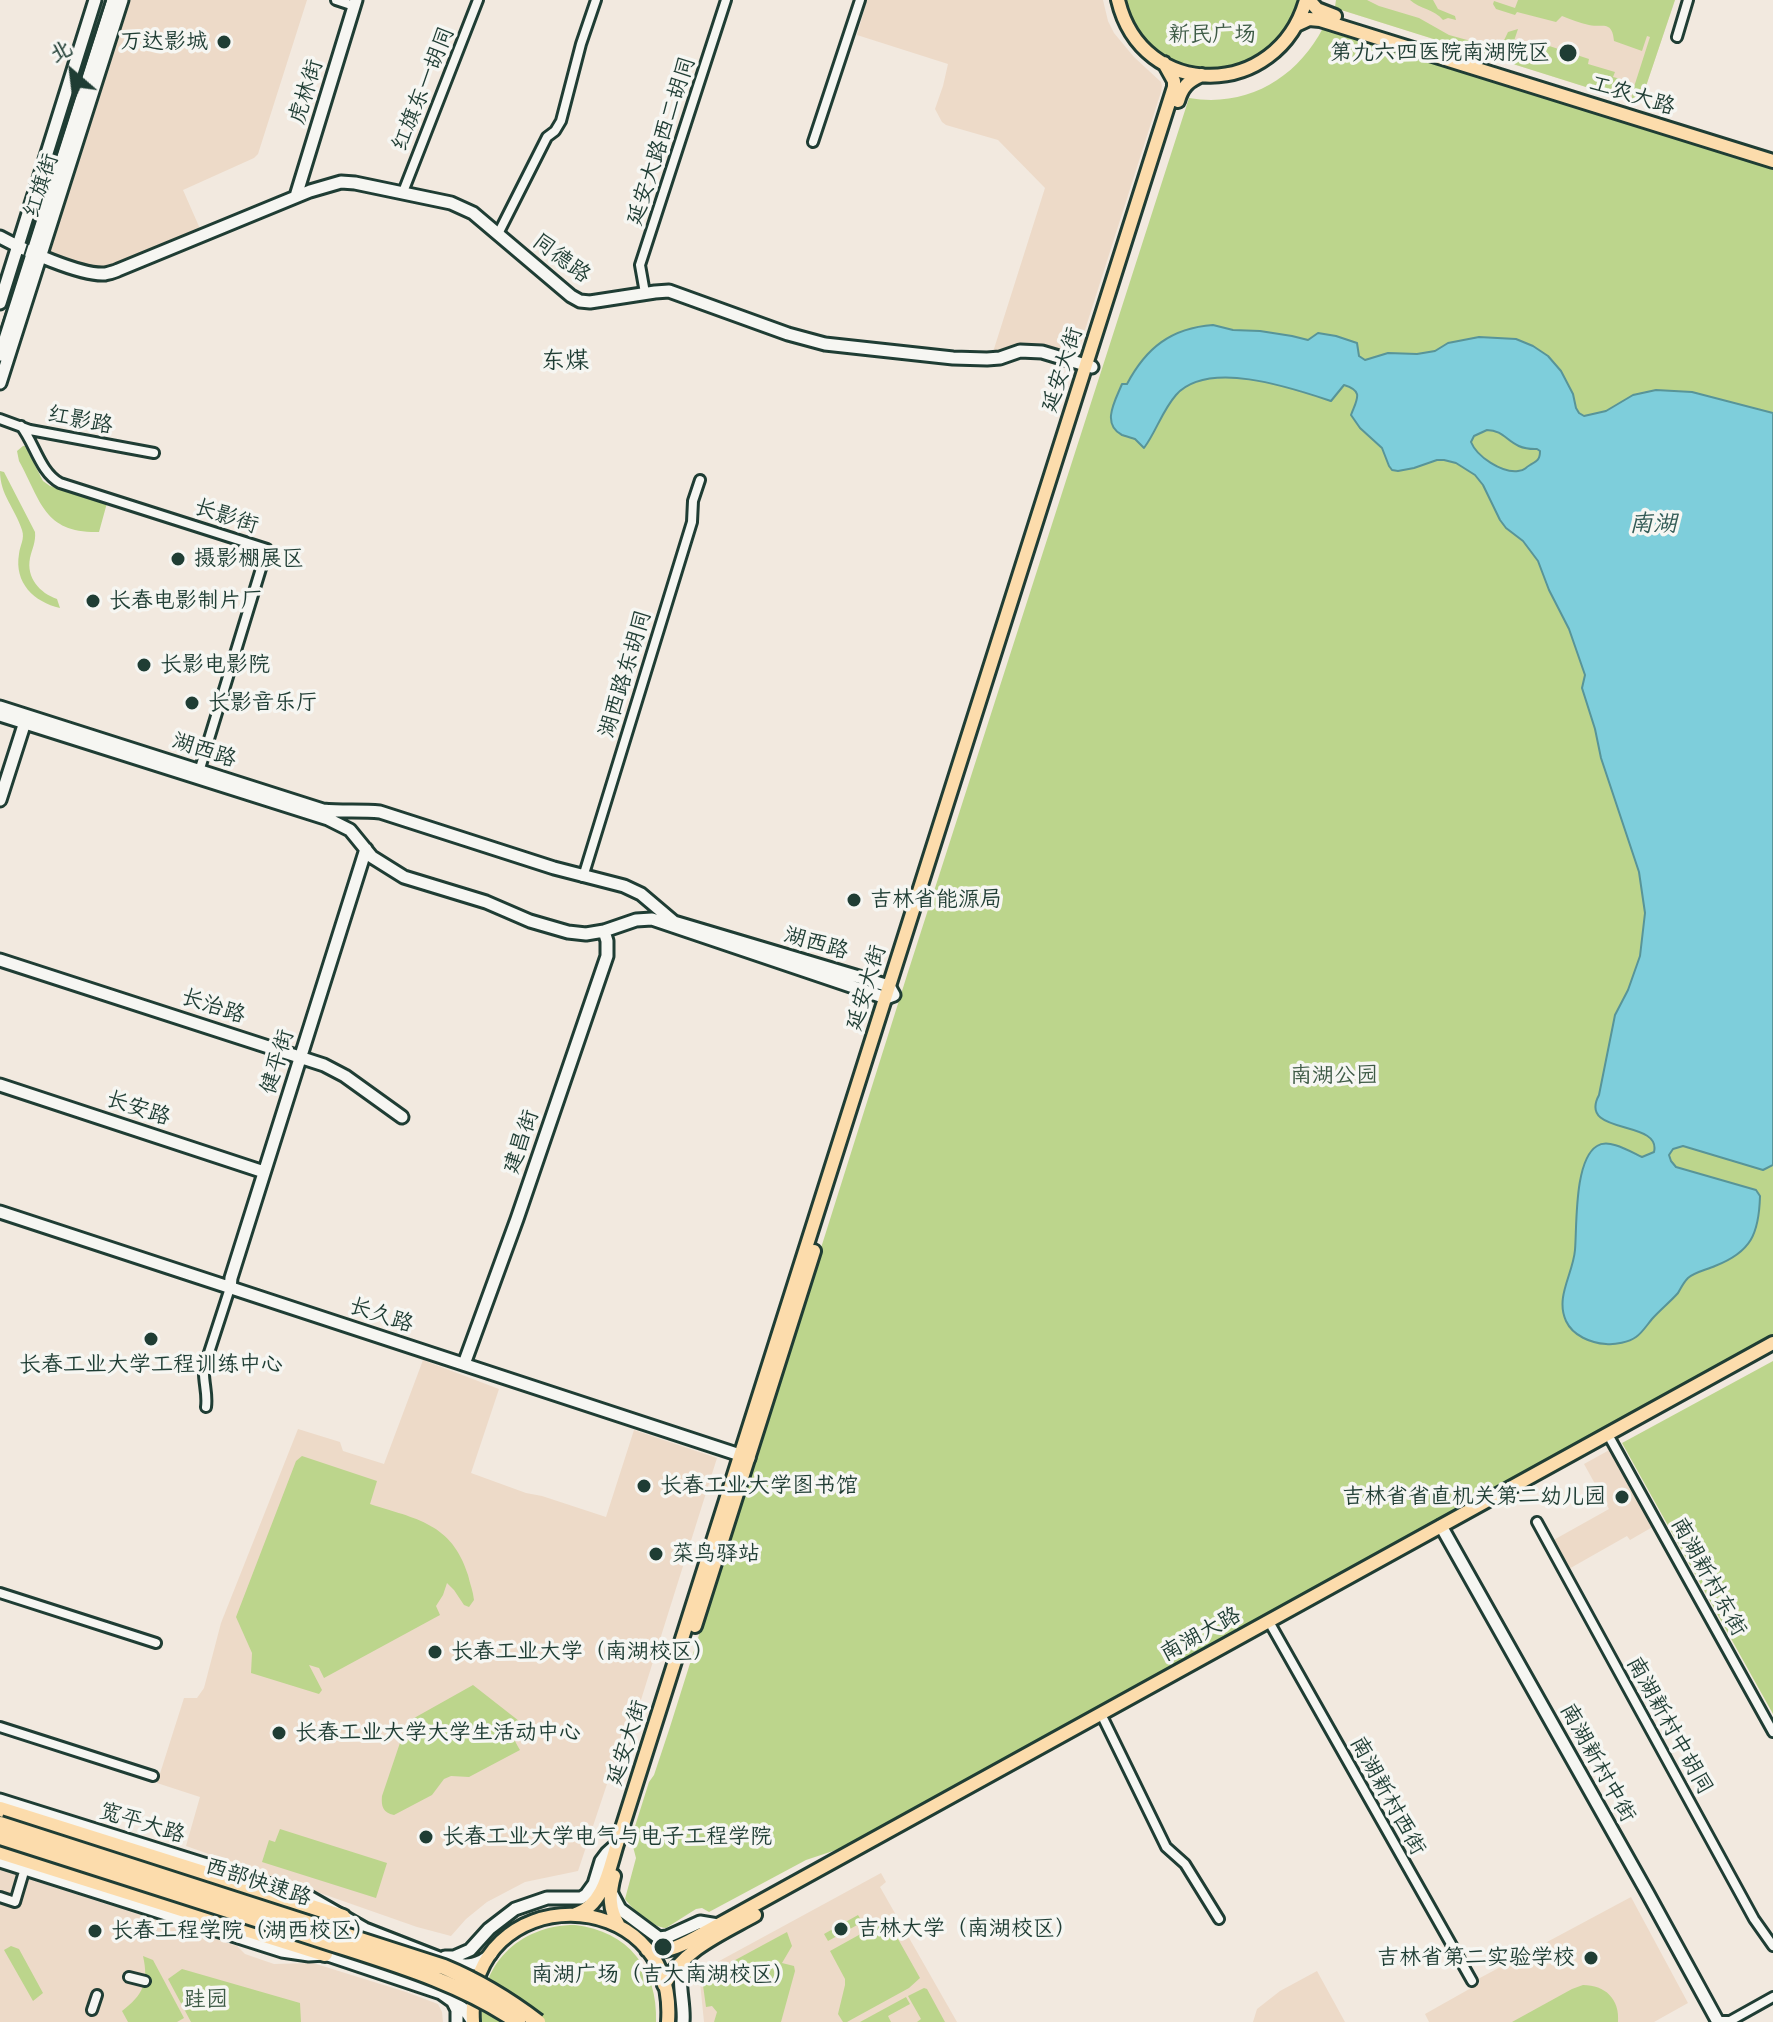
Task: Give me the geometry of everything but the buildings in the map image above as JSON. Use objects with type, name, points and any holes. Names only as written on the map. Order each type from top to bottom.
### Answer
[{"type":"highway","points":[[0,1809],[343,1917]]},
{"type":"highway","name":"西部快速路","points":[[0,1824],[444,1967],[512,2002],[538,2022]]},
{"type":"highway","name":"西部快速路","points":[[0,1837],[190,1896],[438,1979],[481,1999],[518,2022]]},
{"type":"highway","points":[[0,1852],[325,1954]]},
{"type":"main road","points":[[1118,0],[1131,32],[1144,48],[1179,70],[1202,75],[1230,74],[1258,64],[1283,45],[1308,0]]},
{"type":"main road","name":"工农大路","points":[[1308,0],[1323,12],[1773,154]]},
{"type":"main road","name":"工农大路","points":[[1296,25],[1309,19],[1320,20],[1773,161]]},
{"type":"main road","name":"延安大街","points":[[619,1926],[612,1916],[609,1903],[611,1887],[1174,87],[1164,63]]},
{"type":"main road","name":"延安大街","points":[[1088,366],[1124,272],[1181,90],[1190,80],[1202,75]]},
{"type":"main road","name":"南湖大路","points":[[664,1985],[688,1955],[728,1930],[1773,1343]]},
{"type":"main road","name":"南湖大路","points":[[647,1950],[661,1952],[718,1925],[1773,1351]]},
{"type":"main road","name":"延安大街","points":[[576,1914],[591,1907],[597,1899],[745,1456]]},
{"type":"main road","points":[[473,2022],[477,1981],[491,1954],[505,1939],[531,1922],[550,1916],[576,1914],[600,1918],[619,1926],[647,1950],[664,1985],[668,2022]]},
{"type":"street","points":[[0,303],[95,0]]},
{"type":"street","name":"红旗街","points":[[0,383],[113,0]]},
{"type":"street","name":"红旗街","points":[[0,355],[122,0]]},
{"type":"street","points":[[336,0],[355,3]]},
{"type":"street","name":"红旗东一胡同","points":[[403,192],[478,0]]},
{"type":"street","points":[[498,234],[547,137],[561,121],[596,0]]},
{"type":"street","name":"延安大路西二胡同","points":[[645,293],[640,265],[726,0]]},
{"type":"street","points":[[813,142],[859,2],[846,0]]},
{"type":"street","points":[[1677,37],[1688,0]]},
{"type":"street","name":"虎林街","points":[[296,196],[355,3]]},
{"type":"street","name":"同德路","points":[[0,237],[76,269],[105,274],[296,196],[341,182],[355,183],[463,207],[580,301],[669,291],[788,334],[825,344],[953,358],[987,359],[1020,351],[1042,352],[1088,366]]},
{"type":"street","name":"红影路","points":[[0,419],[30,430],[154,453]]},
{"type":"street","name":"长影街","points":[[21,426],[52,479],[267,549],[198,773]]},
{"type":"street","name":"湖西路东胡同","points":[[583,877],[692,522],[693,501],[700,480]]},
{"type":"street","name":"湖西路","points":[[0,707],[328,819],[350,830],[372,857],[404,877],[486,902],[530,921],[586,934],[636,920],[652,919],[889,993]]},
{"type":"street","name":"湖西路","points":[[0,715],[323,810],[364,810],[388,814],[583,877],[624,886],[641,894],[674,922],[889,993]]},
{"type":"street","points":[[0,800],[25,722]]},
{"type":"street","name":"健平街","points":[[230,1288],[366,849]]},
{"type":"street","name":"建昌街","points":[[464,1364],[607,956],[604,931]]},
{"type":"street","name":"长治路","points":[[0,960],[300,1057],[345,1076],[402,1117]]},
{"type":"street","name":"长安路","points":[[0,1085],[264,1172]]},
{"type":"street","name":"长久路","points":[[0,1212],[745,1456]]},
{"type":"street","points":[[206,1407],[204,1368],[230,1288]]},
{"type":"street","name":"南湖新村东街","points":[[1611,1440],[1773,1732]]},
{"type":"street","name":"南湖新村中胡同","points":[[1537,1522],[1754,1919],[1773,1946]]},
{"type":"street","name":"南湖新村中街","points":[[1443,1529],[1718,2022]]},
{"type":"street","points":[[1,1595],[156,1643]]},
{"type":"street","name":"南湖新村西街","points":[[1272,1627],[1472,1981]]},
{"type":"street","points":[[1104,1720],[1166,1847],[1185,1864],[1219,1919]]},
{"type":"street","points":[[0,1727],[153,1776]]},
{"type":"street","name":"宽平大路","points":[[0,1800],[309,1897],[365,1929],[464,1966],[477,1964],[491,1954]]},
{"type":"street","points":[[436,1957],[464,1955],[500,1919],[529,1903],[547,1898],[581,1898],[586,1895],[594,1884],[601,1861],[617,1844]]},
{"type":"street","points":[[0,1861],[282,1951],[325,1954],[417,1984],[452,1999],[473,2022]]},
{"type":"street","points":[[0,1897],[15,1902],[23,1875]]},
{"type":"street","points":[[611,1887],[620,1909],[659,1938],[700,1922],[718,1925]]},
{"type":"street","points":[[683,2022],[680,1971],[688,1955]]},
{"type":"street","points":[[129,1977],[145,1981]]},
{"type":"street","points":[[92,2010],[97,1995]]},
{"type":"street","points":[[1718,2022],[1730,2021],[1773,1997]]},
{"type":"street","points":[[452,1999],[457,2010],[457,2022]]},
{"type":"shaded area","points":[[127,0],[307,0],[258,154],[183,190],[201,231],[110,268],[84,267],[48,251]]},
{"type":"shaded area","points":[[867,0],[1103,0],[1114,33],[1161,82],[1161,92],[1076,358],[1036,346],[993,352],[1045,188],[998,140],[942,122],[935,109],[948,64],[857,35]]},
{"type":"shaded area","name":"第九六四医院南湖院区","points":[[1336,0],[1675,0],[1640,104],[1335,8]]},
{"type":"shaded area","name":"长春工业大学（南湖校区）","points":[[423,1360],[499,1389],[471,1473],[526,1493],[606,1517],[634,1430],[717,1458],[618,1773],[611,1772],[578,1871],[525,1882],[487,1902],[451,1936],[417,1927],[186,1846],[200,1797],[157,1783],[184,1698],[197,1698],[204,1688],[221,1623],[298,1429],[340,1442],[343,1451],[384,1464]]},
{"type":"shaded area","name":"吉林省省直机关第二幼儿园","points":[[1613,1448],[1656,1525],[1630,1540],[1627,1536],[1567,1570],[1550,1542],[1609,1509],[1584,1464]]},
{"type":"shaded area","name":"长春工程学院（湖西校区）","points":[[0,1870],[237,1946],[245,1954],[274,1964],[313,1963],[406,1992],[438,2004],[443,2022],[0,2022]]},
{"type":"shaded area","name":"吉林大学（南湖校区）","points":[[881,1873],[886,1882],[880,1887],[957,2022],[704,2022],[699,1972]]},
{"type":"shaded area","name":"吉林省第二实验学校","points":[[1631,1897],[1688,2003],[1654,2022],[1429,2022],[1425,2014],[1480,1983],[1478,1979]]},
{"type":"shaded area","points":[[1317,1971],[1345,2022],[1253,2022],[1257,2009],[1280,1991]]},
{"type":"green space","name":"新民广场","points":[[1125,0],[1299,0],[1285,30],[1264,52],[1239,64],[1212,69],[1185,64],[1160,51],[1139,30]]},
{"type":"green space","points":[[1336,0],[1367,0],[1419,18],[1449,35],[1500,49],[1508,32],[1518,29],[1513,44],[1531,50],[1534,41],[1589,59],[1588,64],[1615,72],[1613,77],[1629,81],[1627,89],[1621,98],[1335,8]]},
{"type":"green space","points":[[1410,0],[1433,0],[1438,9],[1455,16],[1456,20],[1443,20]]},
{"type":"green space","points":[[1518,0],[1675,0],[1640,104],[1631,102],[1650,37],[1647,36],[1642,51],[1614,41],[1611,30],[1606,26],[1589,25],[1562,16],[1556,22],[1517,12],[1515,15],[1496,9],[1493,4],[1494,1],[1515,8]]},
{"type":"green space","name":"南湖公园","points":[[1323,28],[1773,169],[1773,1335],[839,1849],[806,1860],[709,1912],[696,1909],[666,1928],[655,1925],[625,1899],[636,1858],[631,1839],[669,1730],[908,972],[1189,98],[1231,98],[1268,86],[1299,61]]},
{"type":"green space","points":[[23,446],[43,481],[50,486],[107,503],[99,532],[67,527],[47,513],[19,461],[17,451]]},
{"type":"green space","points":[[0,471],[4,472],[35,532],[29,565],[32,578],[40,589],[57,599],[60,608],[34,596],[23,582],[18,564],[23,533],[2,487]]},
{"type":"green space","points":[[1773,1361],[1773,1714],[1622,1443]]},
{"type":"green space","points":[[302,1456],[377,1481],[370,1504],[417,1519],[442,1534],[461,1558],[474,1600],[469,1607],[464,1605],[447,1583],[436,1606],[440,1615],[324,1678],[319,1668],[309,1665],[322,1690],[319,1694],[251,1673],[252,1653],[236,1617],[296,1461]]},
{"type":"green space","points":[[473,1685],[519,1721],[514,1736],[520,1750],[469,1777],[451,1776],[444,1779],[432,1795],[394,1815],[387,1813],[382,1806],[382,1796],[407,1722]]},
{"type":"green space","points":[[280,1829],[387,1863],[376,1898],[262,1862],[269,1840],[275,1842]]},
{"type":"green space","points":[[858,1915],[861,1920],[859,1924],[828,1941],[824,1934]]},
{"type":"green space","points":[[884,1921],[889,1923],[920,1978],[909,1988],[843,2022],[838,2014],[845,1979],[830,1951]]},
{"type":"green space","points":[[575,1925],[610,1935],[636,1956],[652,1985],[656,2022],[482,2022],[487,1983],[506,1952],[536,1932]]},
{"type":"green space","points":[[787,1932],[792,1946],[782,1963],[794,1966],[795,1971],[781,2022],[714,2022],[717,2012],[712,2006],[706,2007],[702,1978]]},
{"type":"green space","points":[[11,1946],[19,1949],[43,1993],[33,2001],[4,1950]]},
{"type":"green space","points":[[143,1956],[153,1960],[184,2018],[177,2022],[128,2022],[122,2011],[143,1987]]},
{"type":"green space","name":"跬园","points":[[182,1969],[300,2003],[301,2022],[191,2022],[168,1979]]},
{"type":"green space","points":[[1583,1985],[1610,1995],[1614,2000],[1618,2022],[1512,2022],[1572,1989]]},
{"type":"green space","points":[[924,1988],[945,2022],[917,2022],[921,2019],[908,1996]]},
{"type":"green space","points":[[906,1997],[910,2004],[888,2016],[891,2022],[860,2022]]},
{"type":"water","name":"南湖","points":[[1213,325],[1308,340],[1318,333],[1336,336],[1357,343],[1359,356],[1365,360],[1388,353],[1435,351],[1448,343],[1479,337],[1516,339],[1548,356],[1561,371],[1573,394],[1576,408],[1584,416],[1606,411],[1633,395],[1656,390],[1692,392],[1773,413],[1773,1165],[1763,1170],[1683,1146],[1673,1149],[1669,1155],[1676,1167],[1756,1190],[1760,1196],[1758,1221],[1745,1248],[1727,1261],[1688,1278],[1678,1293],[1630,1340],[1610,1344],[1578,1335],[1566,1321],[1562,1303],[1574,1259],[1580,1179],[1590,1154],[1602,1144],[1620,1147],[1642,1157],[1654,1152],[1653,1142],[1646,1135],[1599,1117],[1595,1108],[1615,1015],[1640,956],[1645,913],[1639,872],[1601,758],[1582,688],[1585,675],[1569,629],[1538,561],[1523,541],[1500,520],[1475,475],[1456,463],[1444,460],[1392,470],[1382,448],[1351,415],[1357,393],[1350,387],[1344,385],[1331,401],[1251,380],[1208,379],[1190,384],[1176,395],[1144,448],[1135,439],[1122,435],[1112,425],[1111,419],[1122,384],[1127,384],[1151,350],[1161,342],[1198,327]],"holes":[[[1487,430],[1520,446],[1537,449],[1540,451],[1539,458],[1518,471],[1491,463],[1471,442],[1474,436]]]},
{"type":"tram line","points":[[0,331],[106,0]]},
{"type":"place","name":"万达影城","points":[[224,42]]},
{"type":"place","name":"第九六四医院南湖院区","points":[[1568,53]]},
{"type":"place","name":"摄影棚展区","points":[[178,559]]},
{"type":"place","name":"长春电影制片厂","points":[[93,601]]},
{"type":"place","name":"长影电影院","points":[[144,665]]},
{"type":"place","name":"长影音乐厅","points":[[192,703]]},
{"type":"place","name":"吉林省能源局","points":[[854,900]]},
{"type":"place","name":"长春工业大学工程训练中心","points":[[151,1339]]},
{"type":"place","name":"长春工业大学图书馆","points":[[644,1486]]},
{"type":"place","name":"吉林省省直机关第二幼儿园","points":[[1622,1497]]},
{"type":"place","name":"菜鸟驿站","points":[[656,1554]]},
{"type":"place","name":"长春工业大学（南湖校区）","points":[[435,1652]]},
{"type":"place","name":"长春工业大学大学生活动中心","points":[[279,1733]]},
{"type":"place","name":"长春工业大学电气与电子工程学院","points":[[426,1837]]},
{"type":"place","name":"吉林大学（南湖校区）","points":[[841,1929]]},
{"type":"place","name":"长春工程学院（湖西校区）","points":[[95,1931]]},
{"type":"place","name":"南湖广场（吉大南湖校区）","points":[[663,1947]]},
{"type":"place","name":"吉林省第二实验学校","points":[[1591,1958]]},
{"type":"district","name":"东煤","points":[[565,362]]}]
